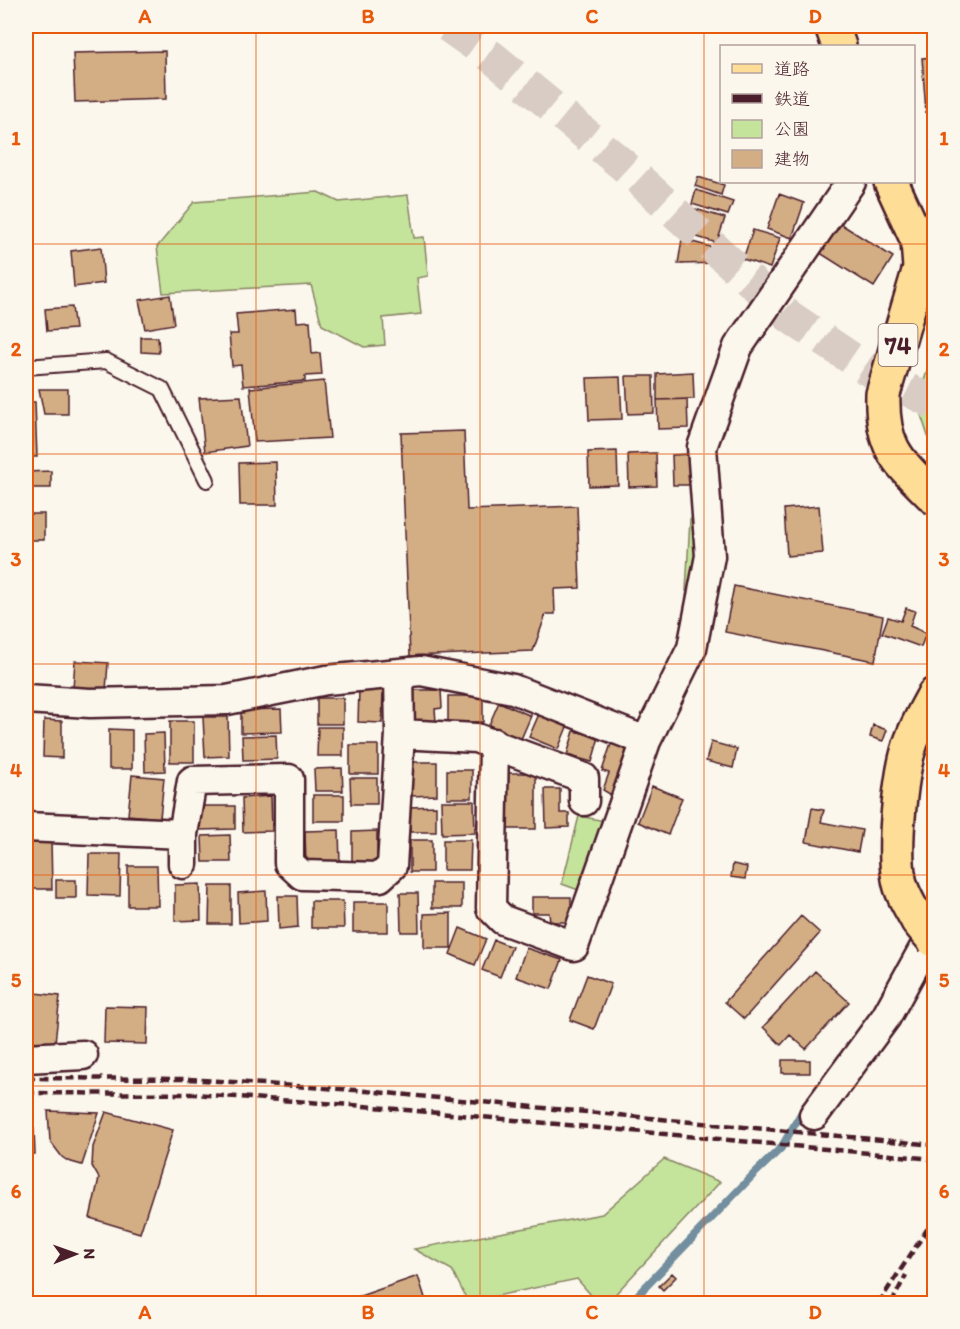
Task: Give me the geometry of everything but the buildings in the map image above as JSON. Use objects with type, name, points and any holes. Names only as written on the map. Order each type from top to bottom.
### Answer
[{"type":"main road","points":[[832,26],[839,45]]},
{"type":"main road","name":"74","points":[[891,183],[918,241],[920,268],[883,394],[882,413],[890,447],[934,497]]},
{"type":"main road","points":[[929,930],[899,880],[897,855],[903,778],[910,746],[934,695]]},
{"type":"street","points":[[494,743],[491,908],[503,920],[574,946],[646,741],[692,648],[710,556],[702,447],[738,347],[850,183]]},
{"type":"street","points":[[26,699],[90,703],[227,700],[326,680],[421,671],[513,689],[646,741]]},
{"type":"street","points":[[183,864],[183,834],[192,781],[289,779],[289,862],[302,875],[380,877],[392,866],[400,734],[399,674]]},
{"type":"street","points":[[400,734],[476,738],[494,743],[584,777],[584,801]]},
{"type":"street","points":[[26,827],[183,834]]},
{"type":"street","points":[[814,1115],[886,1017],[929,930]]},
{"type":"street","points":[[26,1058],[83,1055]]},
{"type":"lane","points":[[26,367],[106,362],[162,389],[207,480]]},
{"type":"green space","points":[[318,192],[339,202],[408,195],[414,238],[424,237],[428,276],[417,278],[421,314],[383,318],[385,345],[364,347],[322,325],[311,285],[163,293],[157,247],[194,202]]},
{"type":"green space","points":[[934,349],[934,454],[917,403]]},
{"type":"green space","points":[[690,519],[704,519],[700,591],[686,591]]},
{"type":"green space","points":[[579,816],[605,821],[584,892],[562,884]]},
{"type":"green space","points":[[664,1159],[720,1182],[607,1303],[598,1303],[577,1279],[468,1302],[452,1270],[414,1249],[602,1214]]},
{"type":"waterway","points":[[629,1304],[781,1148],[806,1105]]},
{"type":"tunnel","points":[[448,26],[492,57],[623,165],[790,317],[867,369],[934,403]]},
{"type":"railway","points":[[26,1078],[188,1079],[355,1090],[934,1145]]},
{"type":"railway","points":[[26,1093],[194,1094],[352,1105],[934,1159]]},
{"type":"railway","points":[[878,1304],[934,1219]]},
{"type":"railway","points":[[891,1304],[906,1275]]}]
